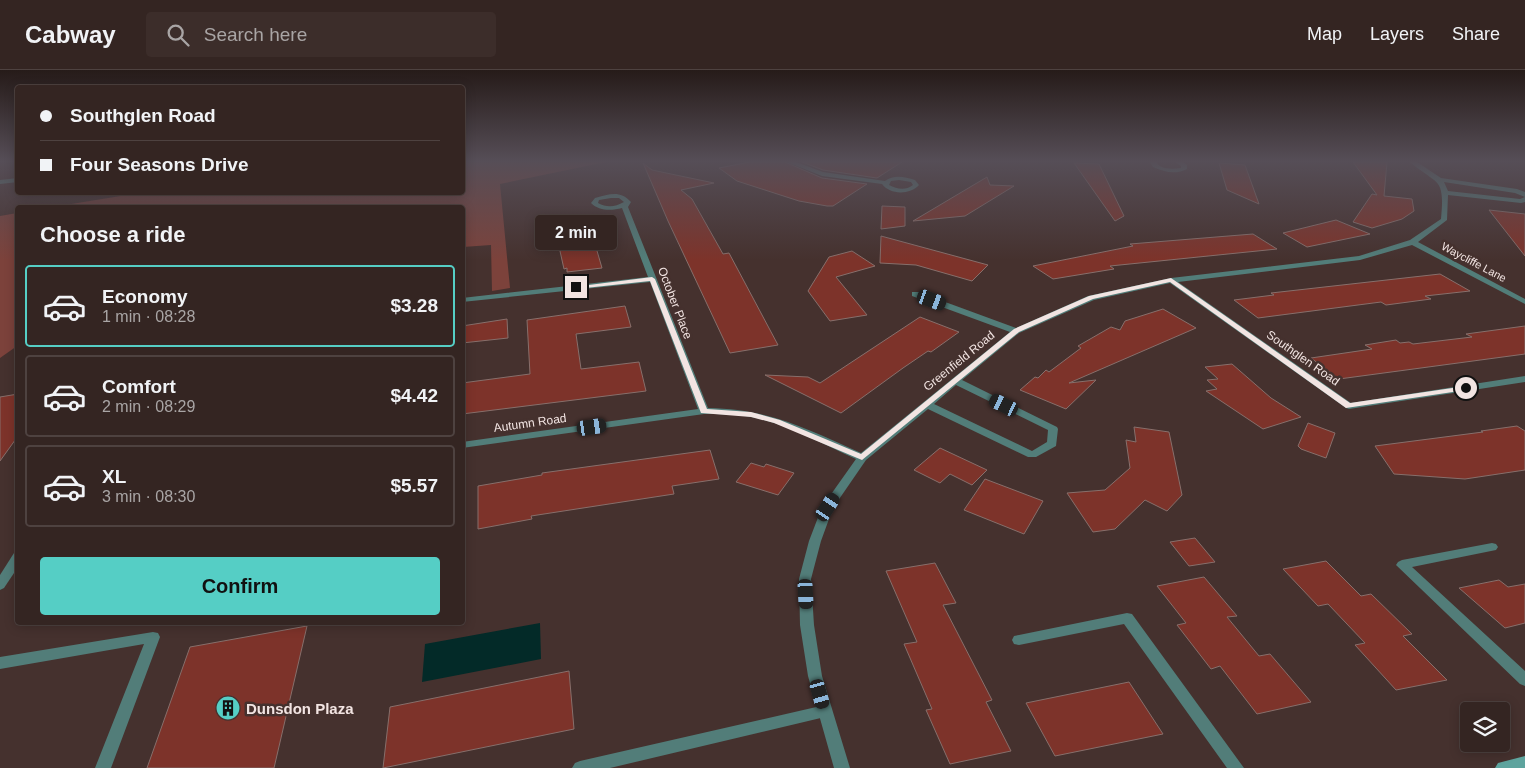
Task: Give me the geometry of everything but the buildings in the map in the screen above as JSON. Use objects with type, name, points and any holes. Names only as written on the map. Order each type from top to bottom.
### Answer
[{"type":"main road","points":[[1503,768],[1525,763]]},
{"type":"street","name":"Greenfield Road","points":[[842,768],[815,676],[808,633],[805,578],[815,540],[828,507],[862,458],[1016,330],[1091,298],[1171,280],[1360,258],[1413,242],[1444,220],[1447,195]]},
{"type":"street","points":[[1462,195],[1521,201],[1525,197]]},
{"type":"street","name":"October Place","points":[[626,204],[625,208],[704,411]]},
{"type":"street","name":"Waycliffe Lane","points":[[1413,242],[1525,302]]},
{"type":"street","points":[[465,300],[652,279]]},
{"type":"street","name":"Southglen Road","points":[[1171,280],[1349,406],[1525,379]]},
{"type":"street","points":[[915,294],[1016,330]]},
{"type":"street","points":[[926,404],[1032,455],[1052,444],[1053,429],[956,381]]},
{"type":"street","name":"Autumn Road","points":[[465,445],[704,411],[751,414],[777,422],[862,458]]},
{"type":"street","points":[[1492,547],[1402,565],[1525,680]]},
{"type":"street","points":[[0,585],[15,561]]},
{"type":"street","points":[[1019,640],[1127,618],[1236,768]]},
{"type":"street","points":[[0,663],[153,636],[103,768]]},
{"type":"street","points":[[580,768],[825,711]]},
{"type":"shaded area","points":[[127,195],[501,195],[510,288],[492,291],[491,245],[465,247],[465,205],[65,205]]},
{"type":"shaded area","points":[[15,213],[15,347],[0,358],[0,216]]},
{"type":"water","points":[[540,623],[541,659],[422,682],[425,644]]},
{"type":"place","name":"Dunsdon Plaza","points":[[228,708]]},
{"type":"route","points":[[576,287],[652,279],[704,411],[751,414],[802,431],[862,458],[1016,330],[1091,298],[1171,280],[1349,406],[1466,388]]}]
